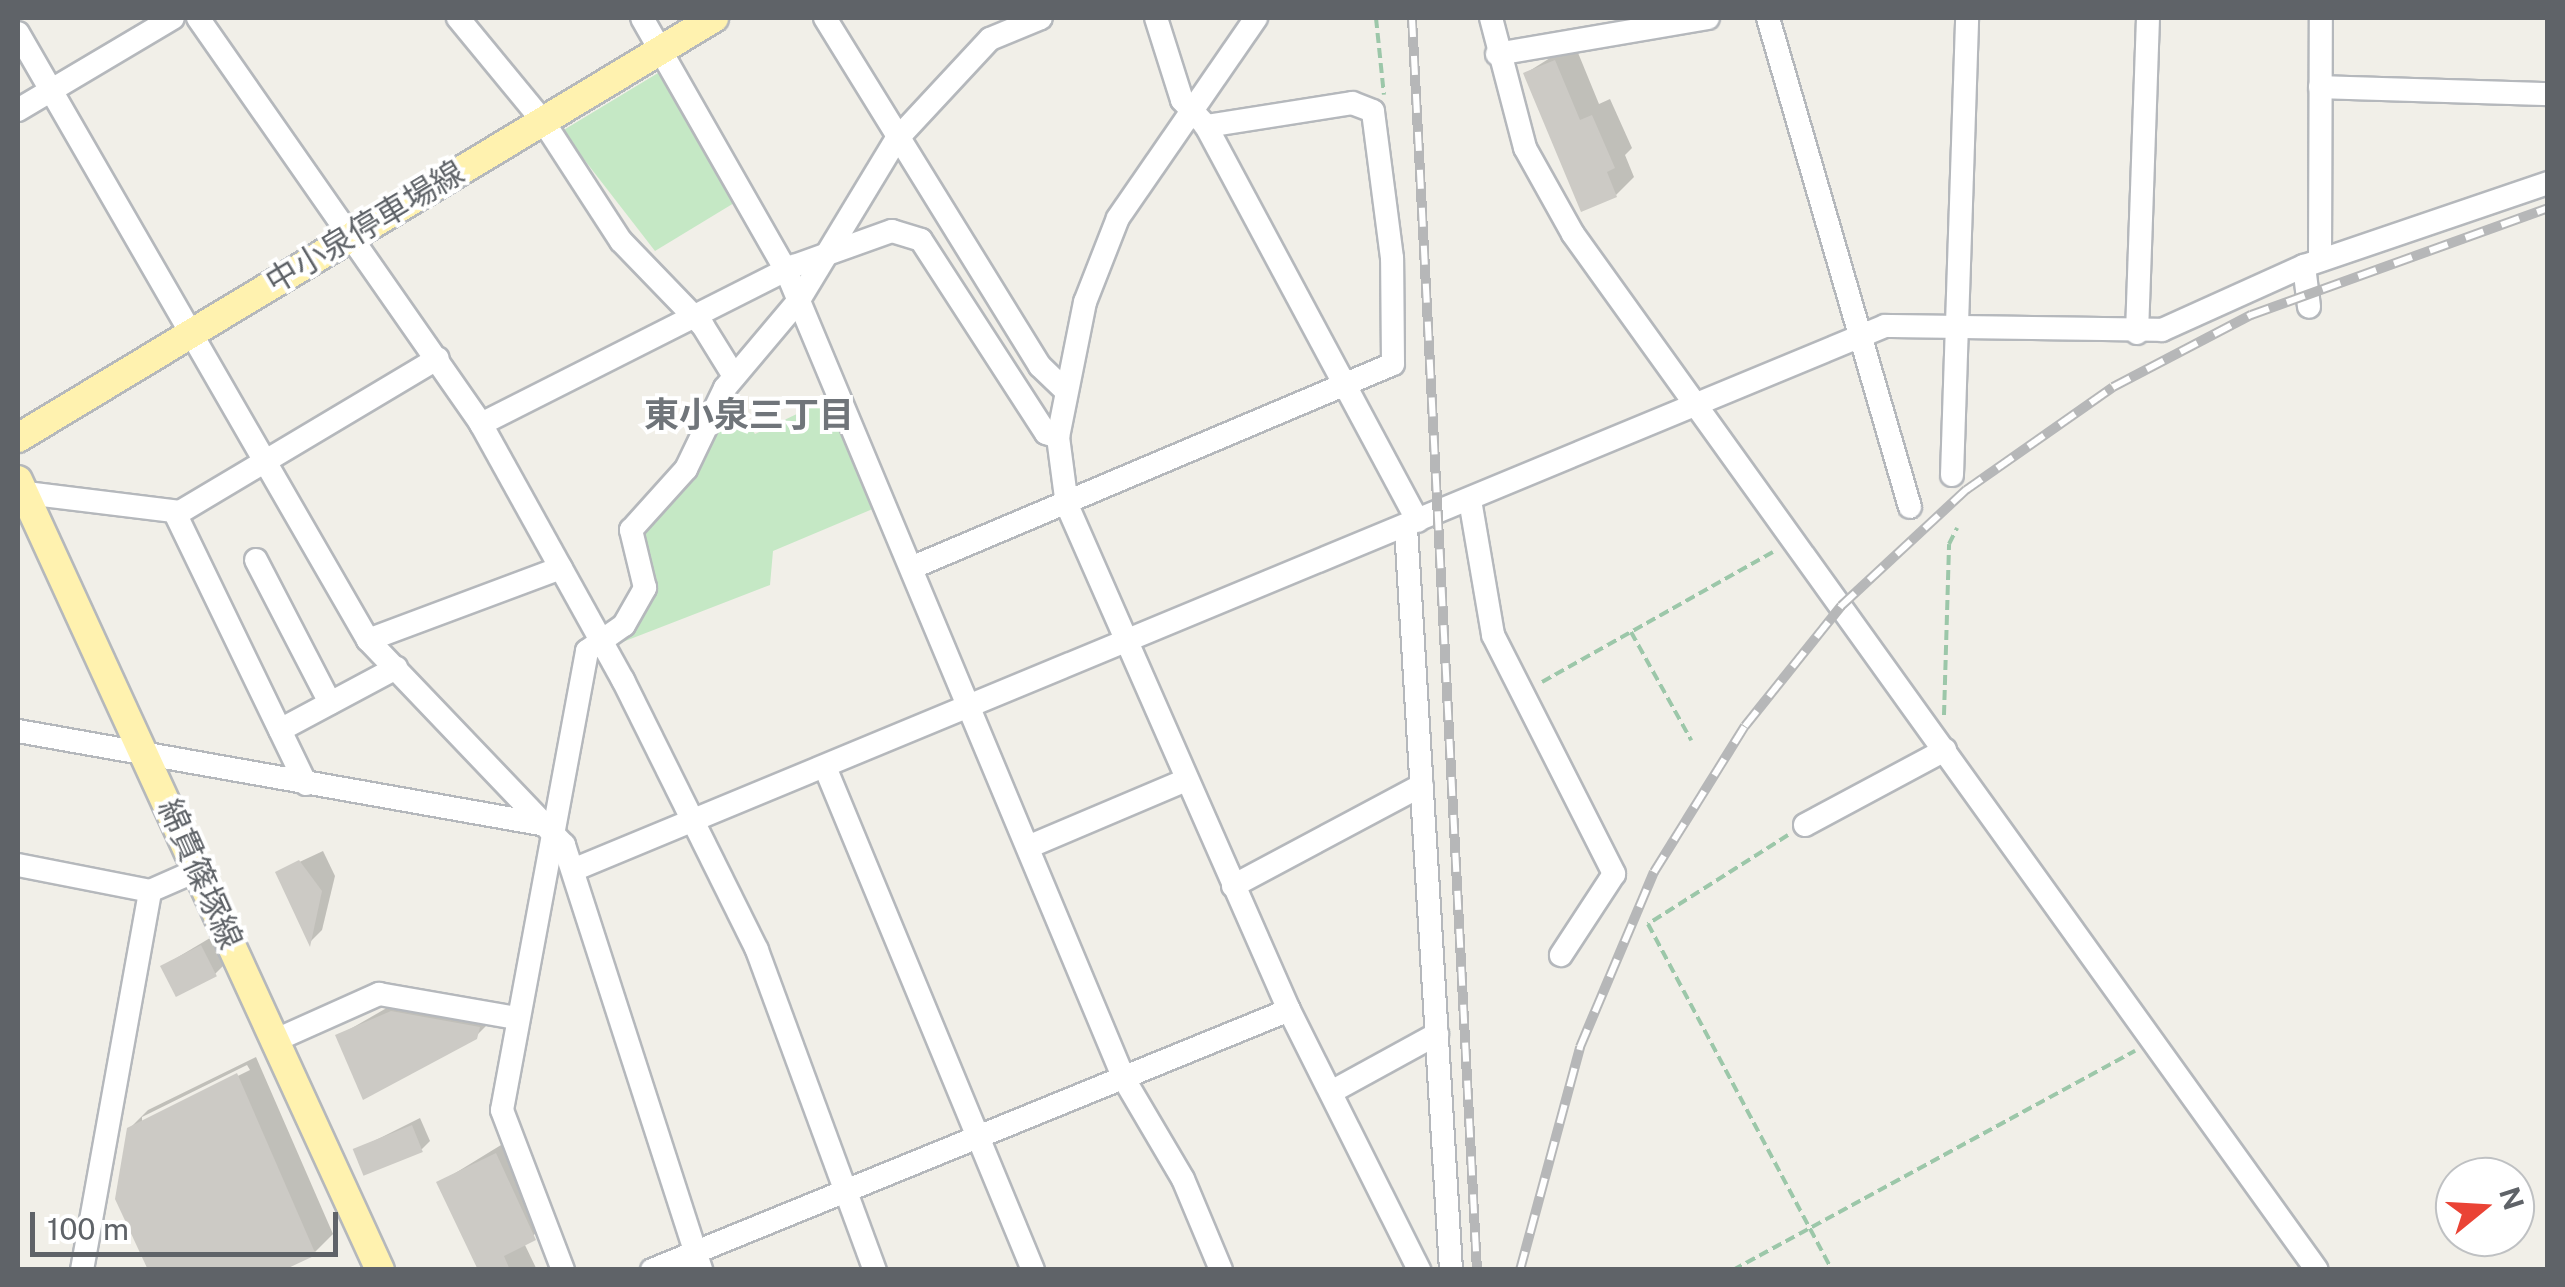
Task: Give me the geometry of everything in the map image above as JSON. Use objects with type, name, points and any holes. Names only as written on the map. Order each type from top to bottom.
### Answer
[{"type":"main road","name":"中小泉停車場線","points":[[18,438],[714,18]]},
{"type":"main road","name":"綿貫篠塚線","points":[[20,489],[146,755],[380,1270]]},
{"type":"street","points":[[18,110],[174,18]]},
{"type":"street","points":[[198,18],[438,358],[481,424],[561,568],[695,821],[757,950],[875,1270]]},
{"type":"street","points":[[458,18],[544,120],[621,241],[694,316],[734,376]]},
{"type":"street","points":[[642,18],[786,270],[1124,1079],[1183,1180],[1221,1270]]},
{"type":"street","points":[[824,18],[1008,316],[1064,389]]},
{"type":"street","points":[[563,1270],[502,1110],[587,651],[642,601],[632,530],[686,469],[734,376],[799,300],[896,140],[984,28],[1041,18]]},
{"type":"street","points":[[1156,18],[1197,119],[1347,386],[1412,524],[1422,784],[1451,1270]]},
{"type":"street","points":[[1256,18],[1197,119],[1118,218],[1064,389],[1058,437],[1067,505],[1126,642],[1290,1010],[1420,1270]]},
{"type":"street","points":[[1492,18],[1496,54],[1547,193],[2318,1270]]},
{"type":"street","points":[[1496,54],[1708,18]]},
{"type":"street","points":[[1768,18],[1910,507]]},
{"type":"street","points":[[1952,476],[1967,18]]},
{"type":"street","points":[[2137,334],[2148,18]]},
{"type":"street","points":[[2309,307],[2321,18]]},
{"type":"street","points":[[18,33],[187,334],[368,640],[552,826],[573,870],[698,1261]]},
{"type":"street","points":[[2320,87],[2548,94]]},
{"type":"street","points":[[911,568],[1347,386],[1395,357],[1392,258],[1368,108],[1197,119]]},
{"type":"street","points":[[573,870],[1470,500],[1860,334],[1884,326],[2137,334],[2312,263],[2548,183]]},
{"type":"street","points":[[481,424],[786,270],[892,230],[910,233],[1046,432],[1058,437]]},
{"type":"street","points":[[983,336],[1008,316]]},
{"type":"street","points":[[20,489],[175,513],[438,358]]},
{"type":"street","points":[[1470,500],[1493,635],[1614,874],[1561,955]]},
{"type":"street","points":[[175,513],[306,784]]},
{"type":"street","points":[[256,560],[330,703]]},
{"type":"street","points":[[368,640],[561,568]]},
{"type":"street","points":[[280,730],[396,668]]},
{"type":"street","points":[[18,732],[552,826]]},
{"type":"street","points":[[1805,825],[1945,750]]},
{"type":"street","points":[[825,767],[1034,1270]]},
{"type":"street","points":[[1028,847],[1186,780]]},
{"type":"street","points":[[1233,886],[1422,784]]},
{"type":"street","points":[[18,865],[150,891],[198,870]]},
{"type":"street","points":[[82,1270],[150,891]]},
{"type":"street","points":[[276,1040],[379,994],[518,1018]]},
{"type":"street","points":[[652,1270],[698,1261],[981,1136],[1290,1010]]},
{"type":"street","points":[[1332,1092],[1437,1034]]},
{"type":"path","points":[[1368,108],[1384,94],[1376,18]]},
{"type":"path","points":[[1930,728],[1946,711],[1949,544],[1958,528]]},
{"type":"path","points":[[1523,693],[1793,538]]},
{"type":"path","points":[[1631,632],[1691,740]]},
{"type":"path","points":[[1805,825],[1648,924],[1832,1270]]},
{"type":"path","points":[[1733,1270],[2152,1042]]},
{"type":"green space","points":[[658,73],[670,78],[739,200],[655,251],[562,131]]},
{"type":"green space","points":[[830,398],[875,508],[773,551],[770,585],[620,643],[656,596],[637,537],[704,456],[732,400],[755,434]]},
{"type":"building","points":[[1555,60],[1580,120],[1592,115],[1615,168],[1607,172],[1617,197],[1581,212],[1523,73]]},
{"type":"building","points":[[299,860],[322,891],[310,947],[275,872]]},
{"type":"building","points":[[201,945],[217,976],[176,997],[160,966]]},
{"type":"building","points":[[391,1011],[480,1027],[477,1039],[363,1100],[335,1035]]},
{"type":"building","points":[[237,1073],[316,1255],[284,1270],[148,1270],[115,1199],[127,1128]]},
{"type":"building","points":[[412,1125],[423,1152],[364,1176],[353,1149]]},
{"type":"building","points":[[496,1153],[536,1240],[504,1256],[510,1270],[478,1270],[436,1182]]},
{"type":"railway","points":[[1412,18],[1477,1270]]},
{"type":"railway","points":[[1520,1270],[1580,1047],[1654,872],[1745,726],[1841,606],[1966,490],[2113,387],[2251,315],[2548,208]]},
{"type":"district","name":"東小泉三丁目","points":[[749,415]]}]
